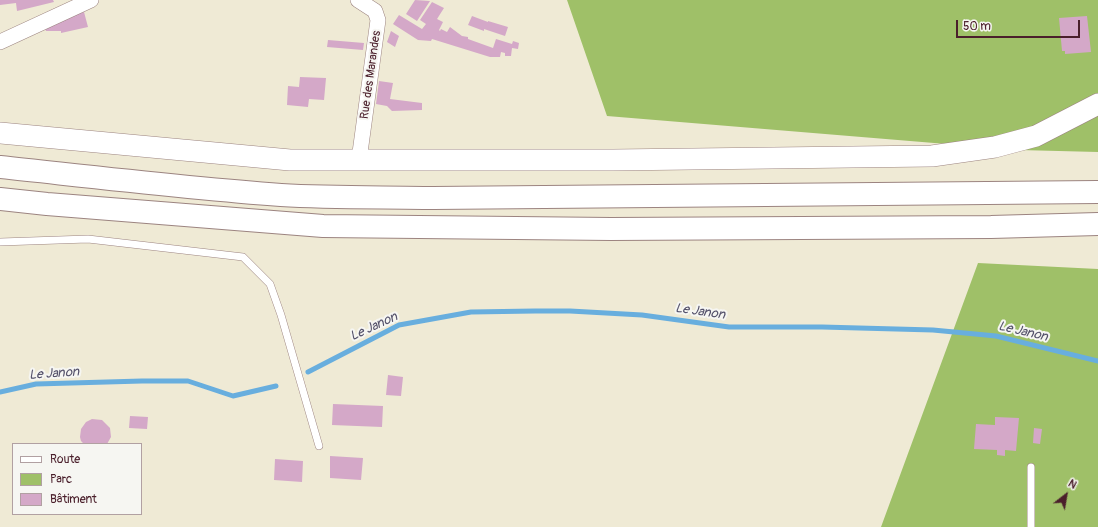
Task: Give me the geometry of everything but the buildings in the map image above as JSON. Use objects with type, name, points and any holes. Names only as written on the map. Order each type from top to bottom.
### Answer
[{"type":"highway","points":[[0,167],[209,189],[283,195],[357,197],[433,198],[1098,192]]},
{"type":"highway","points":[[0,199],[323,226],[619,229],[991,227],[1098,224]]},
{"type":"highway","points":[[0,212],[46,204]]},
{"type":"street","points":[[0,42],[92,0]]},
{"type":"street","name":"Rue des Marandes","points":[[358,0],[375,11],[378,20],[359,160]]},
{"type":"street","points":[[0,133],[290,160],[612,160],[932,156],[995,147],[1036,136],[1098,104]]},
{"type":"lane","points":[[0,242],[88,239],[243,257],[270,284],[281,315],[319,446]]},
{"type":"lane","points":[[1031,467],[1031,527]]},
{"type":"green space","points":[[567,0],[1098,0],[1098,152],[1019,150],[607,116]]},
{"type":"green space","points":[[978,263],[1098,269],[1098,527],[881,527]]},
{"type":"waterway","name":"Le Janon","points":[[308,372],[399,325],[471,312],[535,311],[570,311],[642,315],[729,327],[822,327],[933,330],[996,336],[1098,361]]},
{"type":"waterway","name":"Le Janon","points":[[0,392],[36,384],[188,381],[233,396],[276,386]]}]
